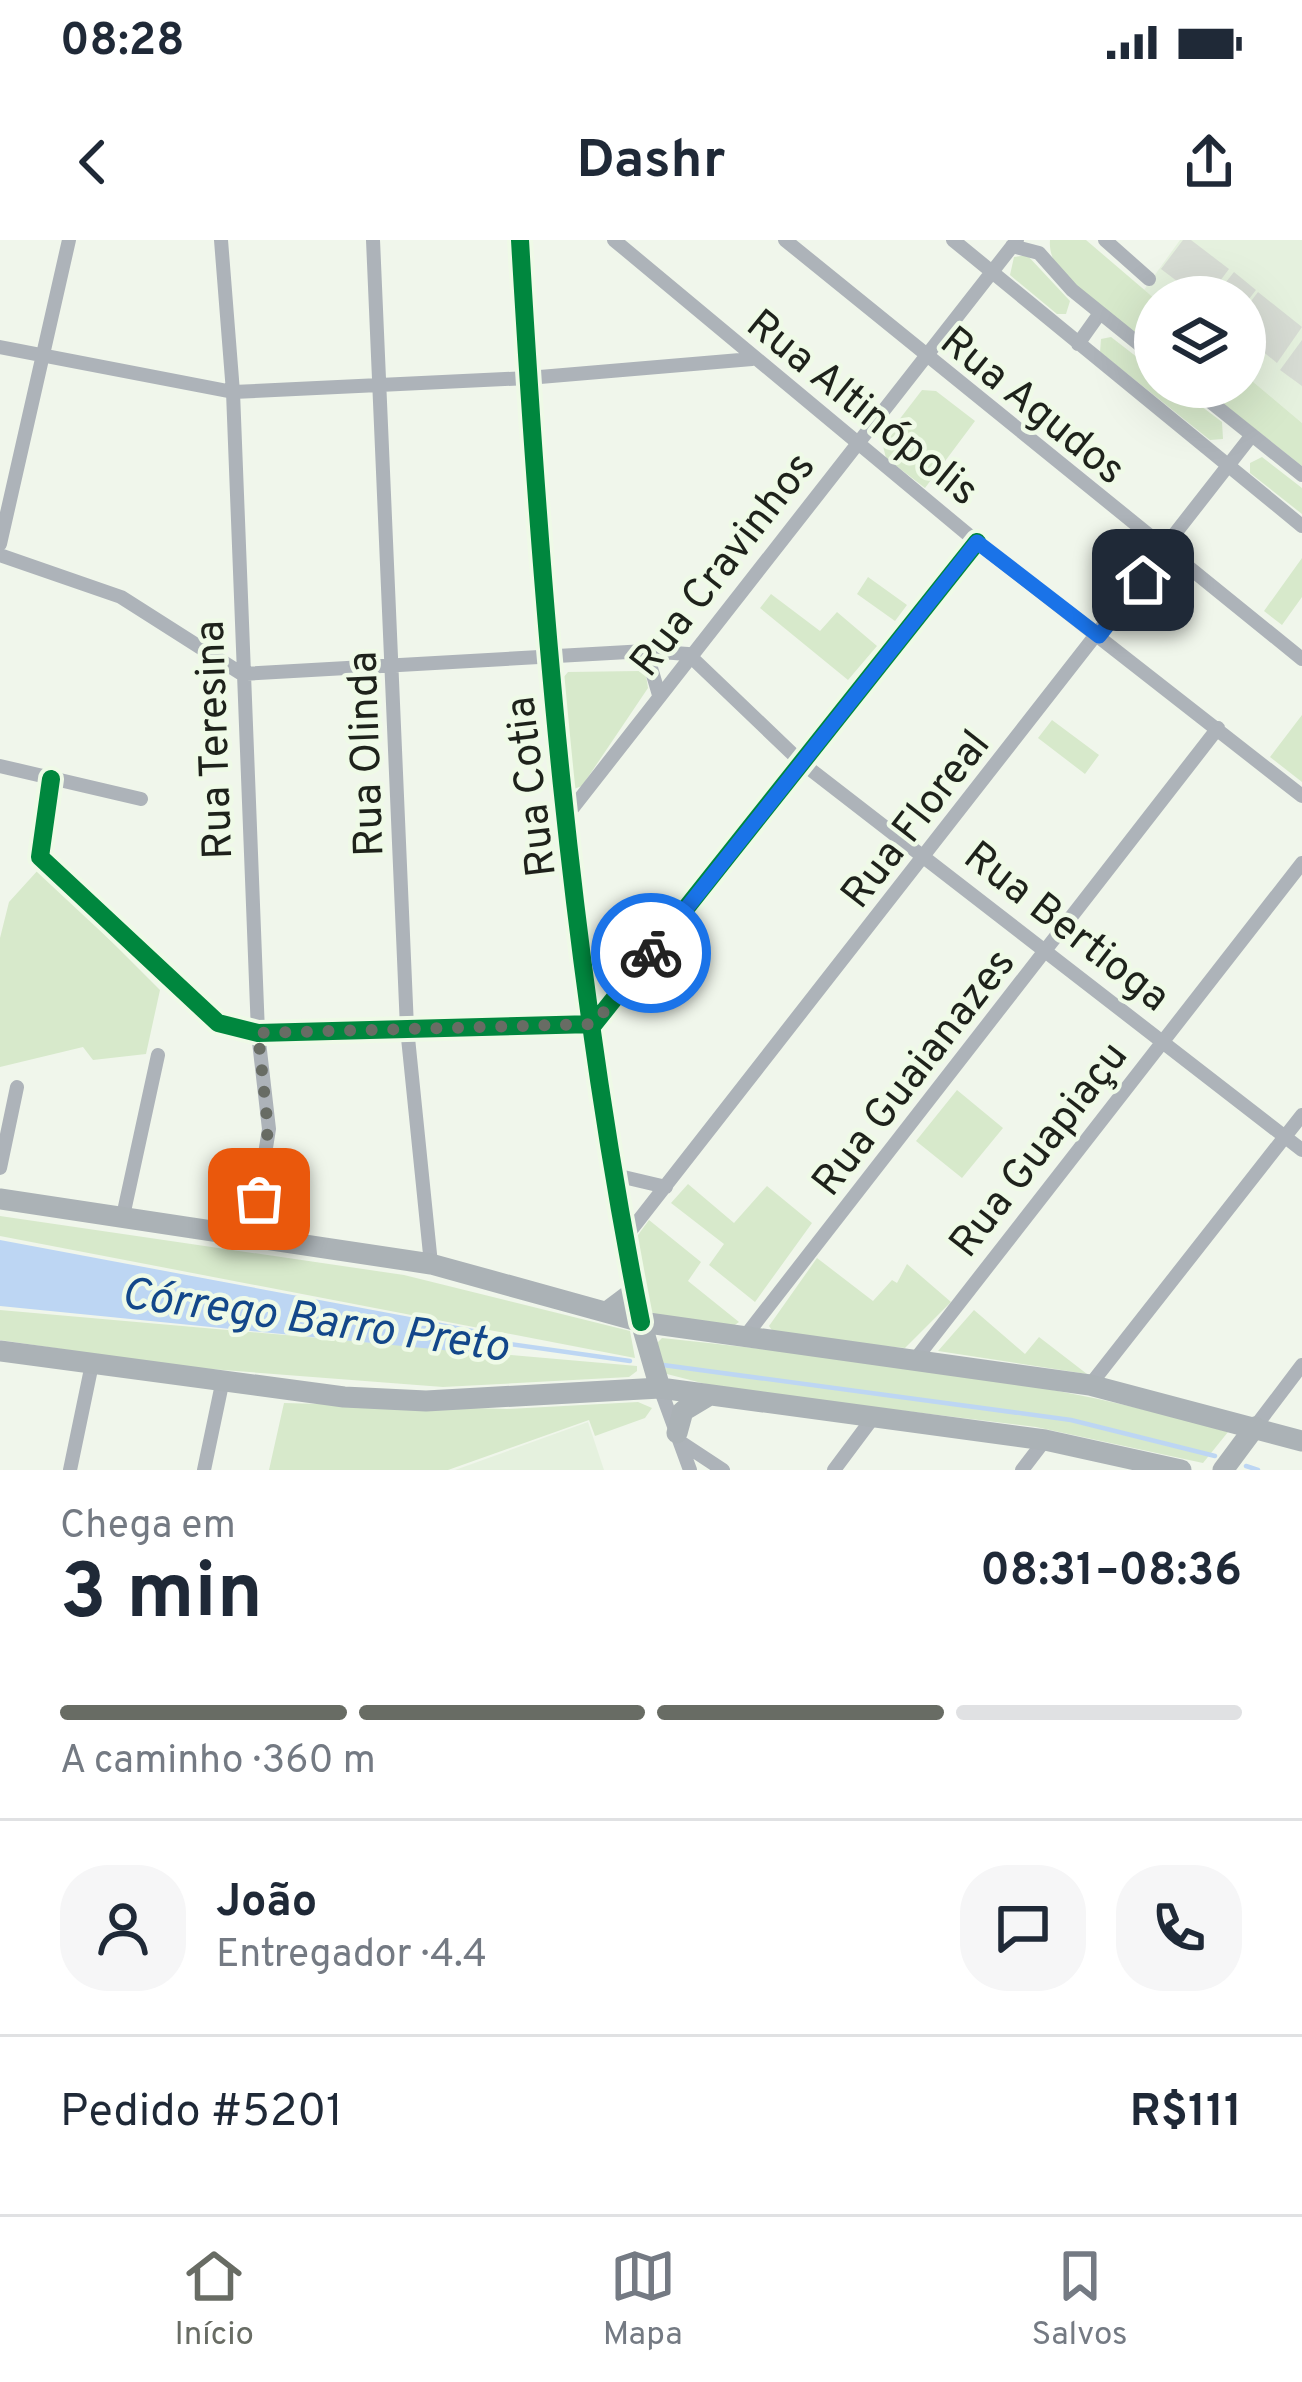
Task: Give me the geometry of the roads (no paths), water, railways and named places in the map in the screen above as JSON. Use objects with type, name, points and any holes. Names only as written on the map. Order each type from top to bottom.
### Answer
[{"type":"main road","points":[[0,1199],[431,1264],[641,1322],[1090,1385],[1302,1441]]},
{"type":"main road","points":[[607,1312],[634,1291]]},
{"type":"main road","points":[[641,1322],[660,1388]]},
{"type":"main road","points":[[0,1351],[222,1384],[426,1400],[660,1388],[1045,1440],[1181,1470]]},
{"type":"main road","points":[[678,1437],[690,1402],[712,1396]]},
{"type":"main road","points":[[1222,1470],[1255,1427]]},
{"type":"street","points":[[0,544],[69,240]]},
{"type":"street","name":"Rua Teresina","points":[[221,240],[232,392],[258,1033],[268,1129],[252,1235]]},
{"type":"street","name":"Rua Olinda","points":[[373,240],[407,1028],[431,1264]]},
{"type":"street","name":"Rua Cotia","points":[[520,240],[549,657],[594,1024],[624,1240],[641,1322]]},
{"type":"street","name":"Rua Altinópolis","points":[[614,240],[977,542],[1302,796]]},
{"type":"street","name":"Rua Agudos","points":[[784,240],[924,358],[1302,659]]},
{"type":"street","points":[[953,240],[1302,526]]},
{"type":"street","points":[[1041,240],[1052,266]]},
{"type":"street","points":[[1105,240],[1146,276]]},
{"type":"street","points":[[1015,243],[1030,248],[1134,340]]},
{"type":"street","name":"Rua Cravinhos","points":[[568,814],[688,654],[1015,243]]},
{"type":"street","points":[[1078,344],[1100,313]]},
{"type":"street","points":[[0,347],[232,392],[528,378],[752,359]]},
{"type":"street","points":[[1218,408],[1302,475]]},
{"type":"street","name":"Rua Floreal","points":[[624,1240],[1252,435]]},
{"type":"street","points":[[51,778],[40,857],[218,1023],[258,1033],[594,1024],[977,542]]},
{"type":"street","points":[[0,555],[121,597],[242,674],[394,669],[646,651],[688,654]]},
{"type":"street","points":[[646,651],[659,695]]},
{"type":"street","name":"Rua Bertioga","points":[[688,654],[802,763],[1302,1150]]},
{"type":"street","name":"Rua Guaianazes","points":[[743,1339],[1218,728]]},
{"type":"street","points":[[0,766],[141,799]]},
{"type":"street","name":"Rua Guapiaçu","points":[[914,1361],[1302,863]]},
{"type":"street","points":[[123,1216],[158,1055]]},
{"type":"street","points":[[0,1168],[16,1087]]},
{"type":"street","points":[[1090,1385],[1302,1115]]},
{"type":"street","points":[[615,1175],[666,1187]]},
{"type":"street","points":[[70,1470],[92,1364]]},
{"type":"street","points":[[1255,1427],[1302,1365]]},
{"type":"street","points":[[204,1470],[222,1384]]},
{"type":"street","points":[[660,1388],[690,1470]]},
{"type":"street","points":[[834,1470],[875,1415]]},
{"type":"street","points":[[678,1437],[723,1470]]},
{"type":"street","points":[[1022,1470],[1045,1440]]},
{"type":"water","points":[[0,1240],[485,1331],[483,1354],[0,1306]]},
{"type":"waterway","name":"Córrego Barro Preto","points":[[482,1340],[630,1361]]},
{"type":"waterway","name":"Córrego Barro Preto","points":[[663,1365],[1071,1420],[1215,1456]]},
{"type":"waterway","name":"Córrego Barro Preto","points":[[1246,1466],[1258,1470]]}]
